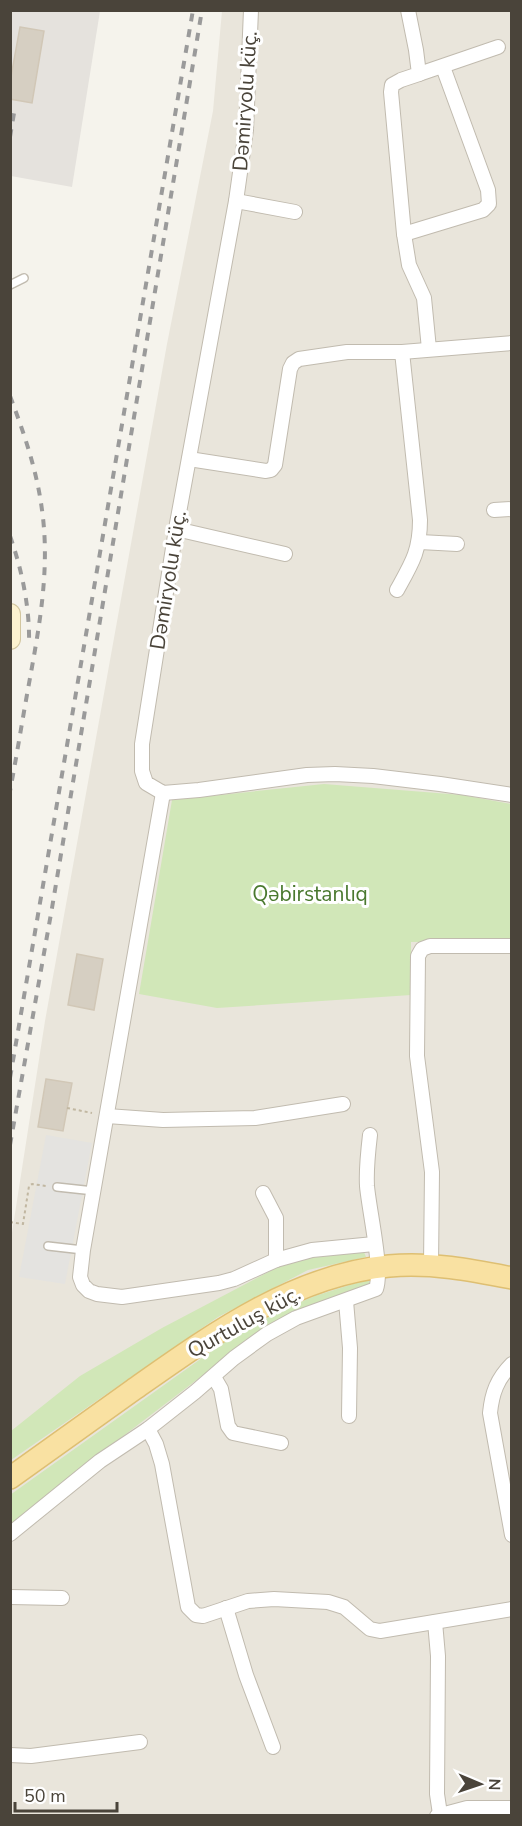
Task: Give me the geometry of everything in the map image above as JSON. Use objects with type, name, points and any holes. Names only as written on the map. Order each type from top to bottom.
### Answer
[{"type":"main road","points":[[10,614],[10,639]]},
{"type":"main road","name":"Qurtuluş küç.","points":[[10,1478],[167,1366],[245,1316],[320,1281],[378,1267],[431,1265],[512,1278]]},
{"type":"street","name":"Dəmiryolu küç.","points":[[163,793],[146,783],[142,771],[142,744],[176,529],[236,201],[246,130],[251,10]]},
{"type":"street","points":[[408,10],[418,74]]},
{"type":"street","points":[[429,349],[424,298],[409,265],[404,234],[392,85],[498,47]]},
{"type":"street","points":[[404,234],[483,210],[489,204],[488,190],[443,67]]},
{"type":"street","points":[[236,201],[295,212]]},
{"type":"street","points":[[189,459],[272,470],[275,465],[290,369],[299,359],[347,352],[402,352],[512,343]]},
{"type":"street","points":[[397,590],[414,560],[420,542],[420,520],[402,352]]},
{"type":"street","points":[[494,510],[512,509]]},
{"type":"street","points":[[176,529],[285,555]]},
{"type":"street","points":[[420,542],[457,544]]},
{"type":"street","points":[[374,1244],[312,1250],[276,1260],[234,1279],[219,1283],[122,1297],[97,1294],[88,1291],[83,1285],[80,1276],[83,1250],[163,793],[307,775],[335,774],[440,783],[512,795]]},
{"type":"street","points":[[431,1265],[433,1193],[428,1127],[419,1081],[417,1056],[418,956],[422,949],[430,946],[512,946]]},
{"type":"street","points":[[107,1116],[163,1120],[255,1118],[343,1104]]},
{"type":"street","points":[[10,1534],[100,1461],[148,1429],[214,1377],[234,1358],[267,1334],[296,1318],[376,1289],[378,1267],[367,1187],[370,1135]]},
{"type":"street","points":[[263,1193],[276,1218],[276,1260]]},
{"type":"street","points":[[346,1301],[350,1348],[349,1416]]},
{"type":"street","points":[[512,1364],[496,1383],[491,1397],[490,1413],[512,1535]]},
{"type":"street","points":[[214,1377],[221,1389],[228,1426],[233,1433],[281,1443]]},
{"type":"street","points":[[148,1429],[156,1444],[162,1464],[188,1607],[196,1614],[203,1616],[248,1601],[328,1602],[344,1607],[370,1629],[380,1631],[512,1609]]},
{"type":"street","points":[[10,1597],[62,1598]]},
{"type":"street","points":[[226,1608],[246,1675],[273,1747]]},
{"type":"street","points":[[435,1622],[438,1656],[437,1794],[439,1815],[467,1808],[512,1808]]},
{"type":"street","points":[[10,1755],[31,1756],[140,1742]]},
{"type":"lane","points":[[10,285],[24,278]]},
{"type":"lane","points":[[57,1187],[94,1191]]},
{"type":"lane","points":[[48,1246],[83,1250]]},
{"type":"path","points":[[67,1108],[107,1116]]},
{"type":"path","points":[[10,1222],[23,1224],[29,1186],[32,1184],[57,1187]]},
{"type":"shaded area","points":[[10,11],[100,11],[72,187],[11,176]]},
{"type":"shaded area","points":[[222,11],[511,11],[511,1815],[11,1816],[11,1239],[45,1021],[167,344],[213,111]]},
{"type":"shaded area","points":[[46,1135],[92,1143],[65,1284],[19,1277]]},
{"type":"green space","name":"Qəbirstanlıq","points":[[324,784],[462,795],[511,804],[511,941],[411,942],[411,995],[217,1008],[139,994],[172,800]]},
{"type":"green space","points":[[364,1252],[366,1257],[308,1270],[218,1317],[11,1460],[11,1431],[80,1376],[162,1328],[278,1267],[309,1258]]},
{"type":"green space","points":[[369,1279],[370,1286],[211,1369],[84,1466],[11,1528],[10,1495],[230,1338],[281,1310],[315,1296]]},
{"type":"building","points":[[20,27],[44,31],[32,103],[10,99],[10,82]]},
{"type":"building","points":[[77,954],[103,959],[94,1010],[68,1005]]},
{"type":"building","points":[[46,1079],[72,1083],[63,1131],[38,1127]]},
{"type":"railway","points":[[10,1078],[193,10]]},
{"type":"railway","points":[[10,1145],[52,908],[202,10]]},
{"type":"railway","points":[[10,137],[15,107]]},
{"type":"railway","points":[[10,396],[37,481],[45,553],[34,657],[10,791]]},
{"type":"railway","points":[[10,536],[24,589],[29,645]]}]
